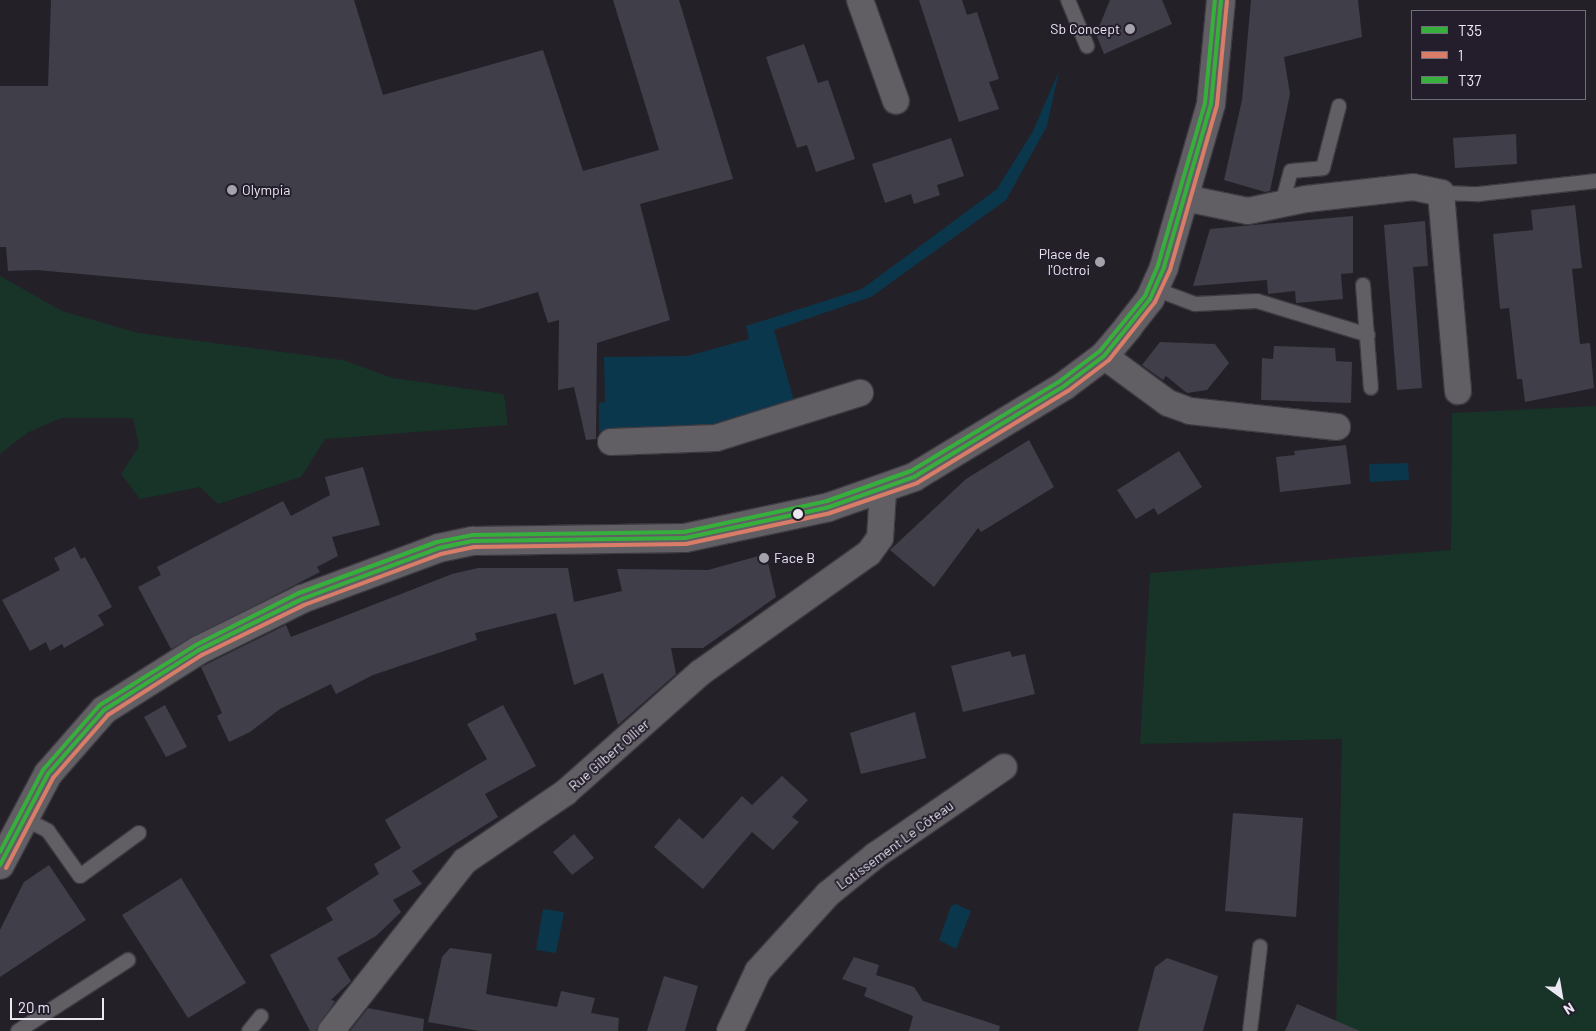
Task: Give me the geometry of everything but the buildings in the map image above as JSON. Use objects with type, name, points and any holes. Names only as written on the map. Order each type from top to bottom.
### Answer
[{"type":"main road","points":[[0,865],[23,818],[72,745],[104,710],[138,685],[257,620],[377,570],[473,541],[718,534],[883,490],[914,477],[1047,397],[1104,356],[1155,289],[1185,198],[1211,104],[1221,0]]},
{"type":"street","points":[[860,0],[896,101]]},
{"type":"street","points":[[1185,198],[1237,210],[1413,188],[1441,193],[1458,391]]},
{"type":"street","points":[[1104,356],[1168,403],[1190,410],[1337,427]]},
{"type":"street","points":[[611,442],[716,438],[860,393]]},
{"type":"street","name":"Rue Gilbert Ollier","points":[[331,1031],[465,861],[566,792],[700,673],[869,553],[880,538],[883,490]]},
{"type":"street","name":"Lotissement Le Côteau","points":[[730,1031],[758,971],[828,894],[876,855],[1004,767]]},
{"type":"lane","points":[[1068,0],[1087,46]]},
{"type":"lane","points":[[1282,204],[1291,172],[1323,168],[1339,106]]},
{"type":"lane","points":[[1441,193],[1479,194],[1596,181]]},
{"type":"lane","points":[[1363,285],[1371,388]]},
{"type":"lane","points":[[1155,289],[1195,304],[1257,301],[1368,336]]},
{"type":"lane","points":[[23,818],[48,831],[80,876],[138,833]]},
{"type":"lane","points":[[1250,1031],[1260,947]]},
{"type":"lane","points":[[18,1031],[128,960]]},
{"type":"lane","points":[[249,1031],[261,1016]]},
{"type":"green space","points":[[0,276],[62,311],[138,333],[343,360],[393,378],[504,394],[508,425],[325,439],[301,477],[218,504],[200,487],[140,499],[121,474],[139,446],[133,418],[61,418],[27,433],[0,454]]},
{"type":"green space","points":[[1596,406],[1596,1031],[1336,1031],[1342,739],[1140,744],[1150,573],[1451,550],[1452,413]]},
{"type":"water","points":[[1059,71],[1047,126],[1006,200],[871,297],[774,330],[795,404],[699,432],[599,431],[599,403],[605,402],[604,357],[688,356],[749,339],[746,326],[862,289],[997,189],[1033,131]]},
{"type":"water","points":[[1408,463],[1409,480],[1370,482],[1369,464]]},
{"type":"water","points":[[956,904],[971,911],[956,949],[939,940],[951,906]]},
{"type":"water","points":[[543,909],[564,912],[556,953],[536,950]]},
{"type":"transit line","name":"T37","points":[[0,852],[43,770],[100,705],[196,645],[299,593],[437,542],[472,535],[684,532],[827,501],[911,471],[1060,381],[1100,351],[1145,296],[1158,265],[1205,103],[1215,0]]},
{"type":"transit line","name":"T35","points":[[0,865],[48,774],[104,710],[199,650],[302,599],[439,548],[473,541],[685,538],[829,507],[914,477],[1064,386],[1104,356],[1150,299],[1164,267],[1211,104],[1221,0]]},
{"type":"transit line","name":"1","points":[[6,868],[53,778],[108,715],[202,655],[304,605],[441,554],[474,547],[686,544],[830,513],[917,483],[1068,391],[1109,360],[1155,302],[1170,270],[1217,105],[1227,1]]},
{"type":"place","name":"Sb Concept","points":[[1130,29]]},
{"type":"place","name":"Olympia","points":[[232,190]]},
{"type":"place","name":"Place de l'Octroi","points":[[1100,262]]},
{"type":"place","name":"Face B","points":[[764,558]]}]
